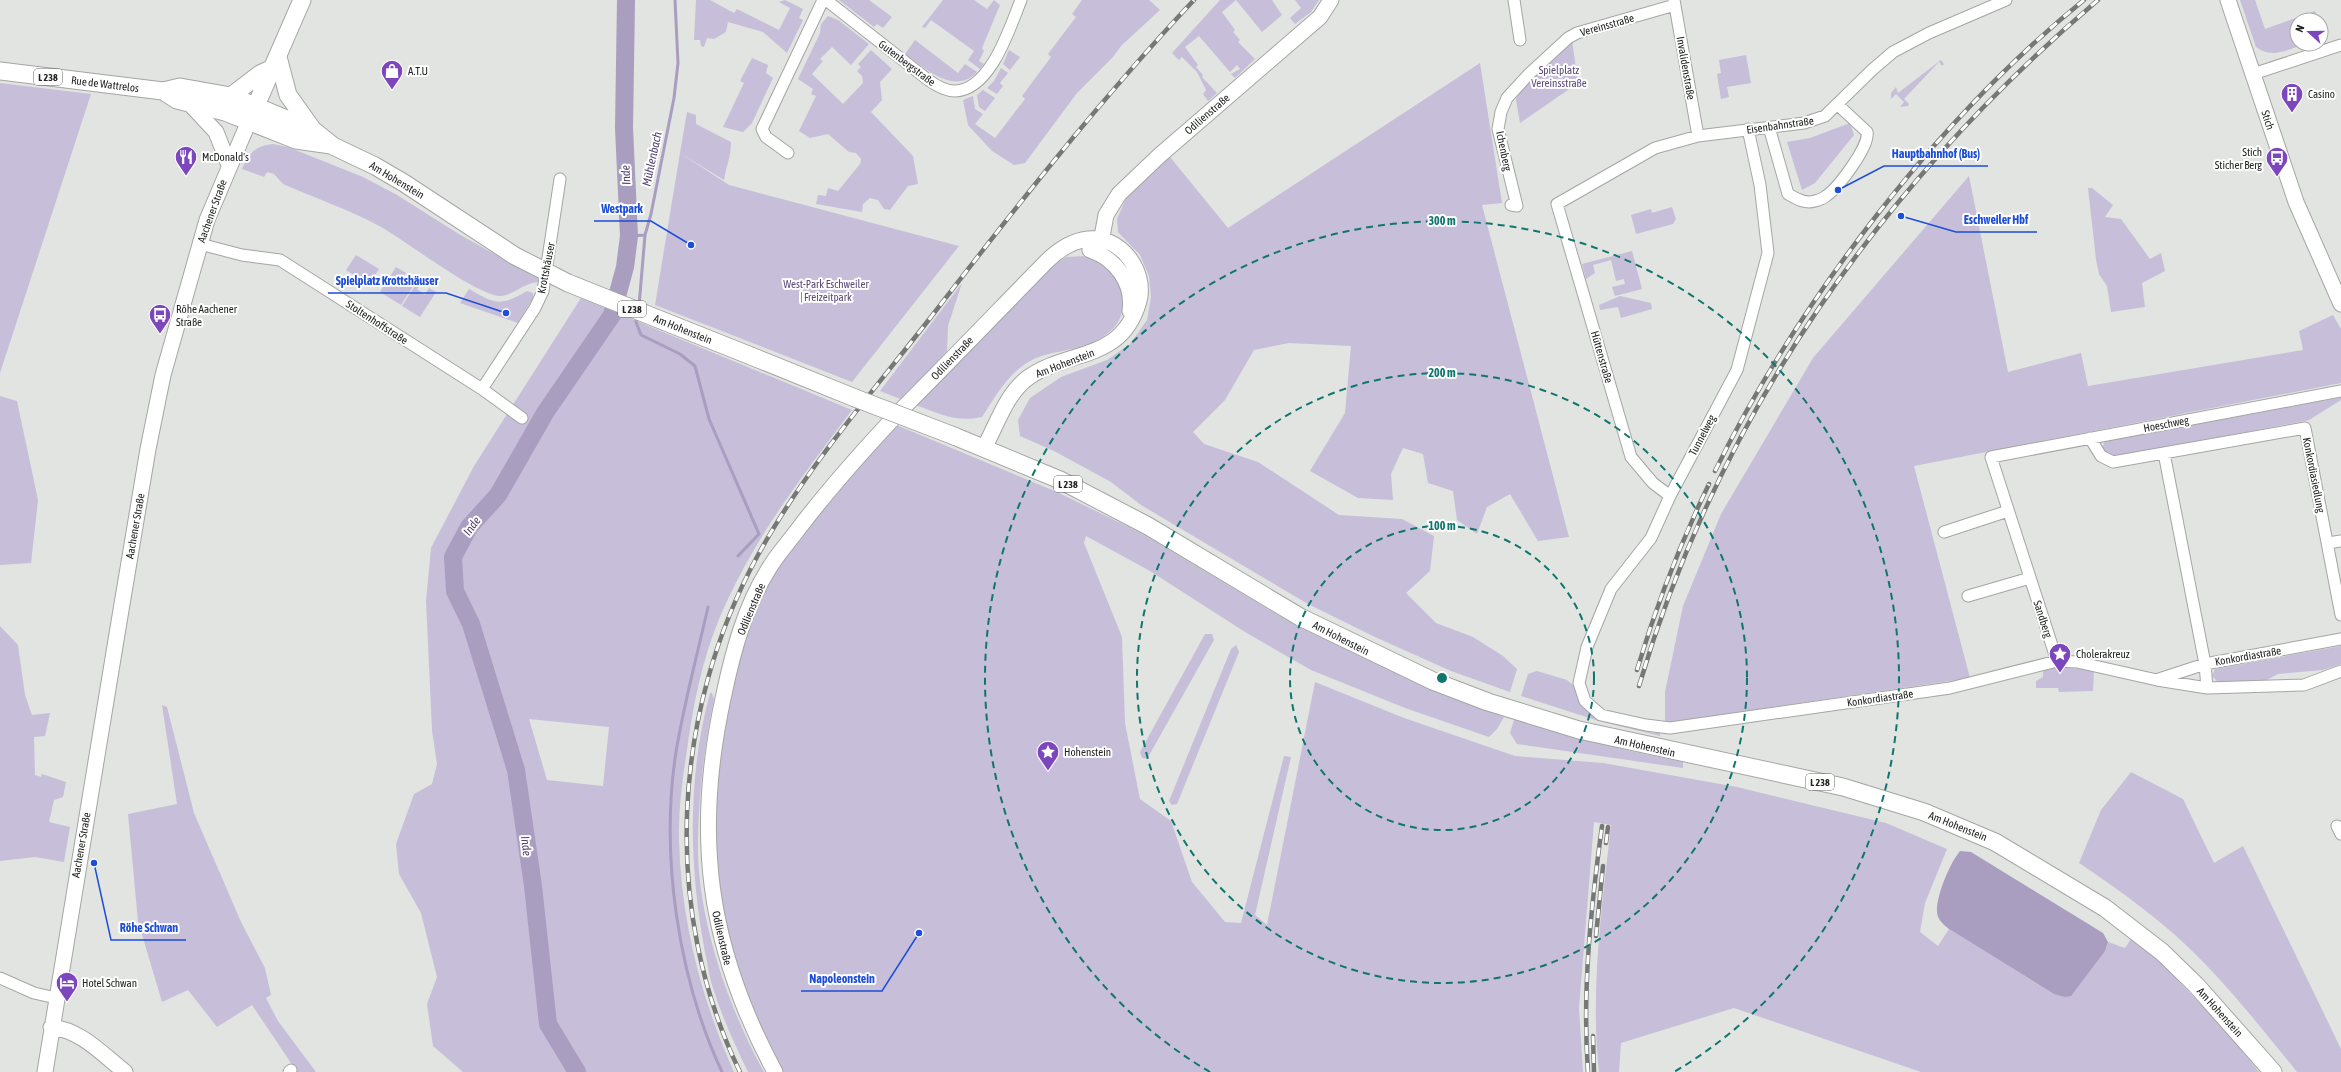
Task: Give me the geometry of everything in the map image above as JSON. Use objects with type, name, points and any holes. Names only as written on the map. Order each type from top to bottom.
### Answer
[{"type":"main road","name":"Aachener Straße","points":[[45,1072],[51,1026],[148,449],[163,375],[200,244],[229,165],[276,62],[302,0]]},
{"type":"main road","points":[[1331,0],[1338,2],[1341,0]]},
{"type":"main road","name":"Odilienstraße","points":[[775,1072],[743,1006],[729,969],[717,925],[710,872],[708,813],[717,724],[738,639],[768,569],[831,485],[1040,267],[1063,247],[1088,239],[1100,246],[1106,215],[1119,194],[1160,155],[1320,17],[1331,0]]},
{"type":"main road","name":"Stich","points":[[2228,0],[2306,229],[2341,304]]},
{"type":"main road","points":[[231,96],[276,62],[288,95],[313,130]]},
{"type":"main road","name":"Rue de Wattrelos","points":[[0,71],[163,91],[180,87],[231,96],[252,114]]},
{"type":"main road","name":"Rue de Wattrelos","points":[[163,91],[177,100],[219,110],[252,114]]},
{"type":"main road","points":[[189,103],[216,132],[229,165]]},
{"type":"main road","name":"Am Hohenstein","points":[[252,114],[313,130],[333,146],[381,169],[516,256],[575,286],[984,448],[1067,483],[1148,526],[1300,617],[1433,681],[1488,702],[1579,730],[1836,786],[1886,799],[1995,842],[2105,908],[2162,952],[2201,990],[2273,1072]]},
{"type":"main road","name":"Am Hohenstein","points":[[252,114],[296,140],[333,146]]},
{"type":"main road","name":"Am Hohenstein","points":[[984,448],[1012,394],[1029,377],[1041,370],[1098,350],[1112,342],[1129,324],[1139,302],[1141,290],[1136,268],[1118,248],[1100,246]]},
{"type":"main road","points":[[51,1026],[66,1028],[78,1035],[125,1072]]},
{"type":"street","name":"Gutenbergstraße","points":[[788,153],[766,137],[762,129],[824,0],[927,79],[944,89],[955,91],[972,84],[989,69],[999,54],[1021,0]]},
{"type":"street","points":[[1514,0],[1520,40]]},
{"type":"street","name":"Eisenbahnstraße","points":[[1558,204],[1655,148],[1698,136],[1815,120],[1825,116],[1893,52],[1913,41],[2000,1]]},
{"type":"street","name":"Vereinsstraße","points":[[1529,74],[1568,38],[1577,32],[1675,3]]},
{"type":"street","name":"Invalidenstraße","points":[[1675,3],[1698,136]]},
{"type":"street","points":[[2253,74],[2341,44]]},
{"type":"street","name":"Ichenberg","points":[[1511,205],[1517,206],[1498,129],[1501,112],[1507,98],[1529,74]]},
{"type":"street","points":[[1769,127],[1788,194],[1802,201],[1813,202],[1827,196],[1862,154],[1867,143],[1867,132],[1838,105]]},
{"type":"street","name":"Tunnelweg","points":[[1602,714],[1585,701],[1579,682],[1587,647],[1611,589],[1650,538],[1670,496],[1736,370],[1768,253],[1760,185],[1748,129]]},
{"type":"street","name":"Krottshäuser","points":[[482,389],[536,308],[543,291],[560,179]]},
{"type":"street","name":"Hüttenstraße","points":[[1558,204],[1631,457],[1653,483],[1670,496]]},
{"type":"street","name":"Stoltenhoffstraße","points":[[200,244],[242,255],[280,260],[482,389],[522,418]]},
{"type":"street","name":"Hoeschweg","points":[[1991,457],[2341,391]]},
{"type":"street","name":"Konkordiasiedlung","points":[[2090,438],[2101,456],[2113,462],[2305,428],[2341,615]]},
{"type":"street","points":[[2164,454],[2205,664],[2207,688]]},
{"type":"street","name":"Sandberg","points":[[1991,457],[2057,661]]},
{"type":"street","points":[[1944,532],[2008,511]]},
{"type":"street","points":[[2328,543],[2341,541]]},
{"type":"street","points":[[1968,596],[2030,578]]},
{"type":"street","name":"Konkordiastraße","points":[[2157,680],[2205,664],[2341,639]]},
{"type":"street","name":"Konkordiastraße","points":[[1602,714],[1646,725],[1670,728],[1950,688],[2057,661],[2078,662],[2157,680],[2207,688],[2304,685],[2341,671]]},
{"type":"street","points":[[0,978],[34,993],[56,998]]},
{"type":"green space","points":[[696,0],[710,0],[734,13],[737,9],[779,30],[790,8],[779,2],[785,0],[803,9],[799,18],[803,20],[787,53],[763,32],[728,22],[726,32],[714,39],[707,38],[704,47],[701,46],[700,40],[694,40]]},
{"type":"green space","points":[[839,0],[869,0],[892,17],[883,28],[877,24],[874,27]]},
{"type":"green space","points":[[943,0],[974,0],[987,9],[994,0],[1000,5],[982,48],[984,51],[979,61],[984,64],[980,69],[968,60],[974,51],[931,20],[925,28],[922,27]]},
{"type":"green space","points":[[1082,0],[1149,0],[1160,10],[1121,46],[1113,57],[1077,93],[1025,163],[1014,165],[992,151],[968,125],[963,100],[973,96],[975,109],[983,114],[975,124],[995,138],[1025,99],[1022,96],[1051,57],[1048,54],[1076,17],[1072,14]]},
{"type":"green space","points":[[1220,0],[1236,0],[1222,12],[1235,30],[1233,32],[1240,40],[1238,42],[1255,59],[1235,78],[1231,74],[1240,69],[1237,65],[1230,72],[1199,36],[1185,47],[1198,65],[1196,67],[1203,75],[1202,77],[1217,93],[1208,101],[1203,94],[1206,90],[1197,72],[1182,57],[1179,60],[1172,53]]},
{"type":"green space","points":[[1236,0],[1272,0],[1282,15],[1262,32]]},
{"type":"green space","points":[[1295,0],[1319,0],[1311,12],[1295,24],[1290,18],[1301,8]]},
{"type":"green space","points":[[2240,0],[2255,0],[2265,29],[2289,20],[2289,50],[2274,53],[2262,51],[2256,47]]},
{"type":"green space","points":[[828,16],[838,20],[869,44],[851,65],[832,47],[820,59],[823,61],[812,74],[843,104],[863,83],[862,76],[857,71],[861,67],[858,64],[871,50],[892,69],[880,82],[882,100],[871,112],[913,156],[918,184],[908,186],[890,210],[884,209],[878,200],[870,198],[863,204],[862,212],[816,204],[818,195],[826,196],[828,188],[838,191],[860,164],[861,159],[856,153],[849,152],[828,134],[810,138],[799,131],[816,96],[811,94],[813,89],[798,79],[820,33],[821,24]]},
{"type":"green space","points":[[915,40],[958,73],[965,64],[977,72],[968,79],[959,81],[949,81],[940,77],[921,66],[905,54]]},
{"type":"green space","name":"Spielplatz Vereinsstraße","points":[[1572,40],[1578,83],[1520,123],[1516,100],[1518,94]]},
{"type":"green space","points":[[1009,50],[1020,57],[1010,70],[1003,64]]},
{"type":"green space","points":[[1746,55],[1751,83],[1727,87],[1729,97],[1721,99],[1717,74],[1721,73],[1719,60]]},
{"type":"green space","points":[[752,58],[768,65],[766,73],[773,78],[752,123],[743,132],[723,127],[744,83],[740,81]]},
{"type":"green space","points":[[1941,60],[1944,64],[1942,66],[1939,62],[1904,99],[1909,104],[1908,106],[1900,107],[1904,102],[1896,94],[1891,99],[1891,93],[1896,87],[1898,93]]},
{"type":"green space","points":[[1480,63],[1502,203],[1482,205],[1569,537],[1538,541],[1510,494],[1487,507],[1477,534],[1457,520],[1453,491],[1428,483],[1423,454],[1403,448],[1391,474],[1393,500],[1358,498],[1310,471],[1345,413],[1351,346],[1289,343],[1254,350],[1225,400],[1193,432],[1204,444],[1258,462],[1339,515],[1402,519],[1434,536],[1430,571],[1406,593],[1436,623],[1473,637],[1503,656],[1517,669],[1510,692],[1451,671],[1375,637],[1308,604],[1141,505],[1111,482],[1054,451],[1020,436],[1018,420],[1030,398],[1061,377],[1107,360],[1130,344],[1147,320],[1151,297],[1149,276],[1140,255],[1118,232],[1117,219],[1128,194],[1170,157],[1228,228]]},
{"type":"green space","points":[[1001,68],[1008,73],[1000,83],[1003,86],[997,94],[987,88],[994,81]]},
{"type":"green space","points":[[0,83],[91,94],[0,373]]},
{"type":"green space","points":[[983,90],[995,98],[985,111],[979,107],[977,95]]},
{"type":"green space","points":[[687,112],[696,115],[696,124],[731,142],[724,180],[680,153]]},
{"type":"green space","points":[[1850,123],[1854,135],[1815,183],[1802,190],[1787,142],[1810,138]]},
{"type":"green space","points":[[273,144],[288,147],[363,177],[397,195],[462,236],[540,279],[538,282],[526,285],[508,295],[499,296],[488,293],[440,266],[381,227],[283,184],[274,174],[267,172],[264,177],[242,169],[253,151],[262,146]]},
{"type":"green space","name":"West-Park Eschweiler | Freizeitpark","points":[[680,153],[729,185],[959,246],[852,382],[655,305]]},
{"type":"green space","points":[[1969,176],[2008,372],[2081,353],[2088,386],[2303,350],[2299,331],[2333,315],[2341,329],[2341,383],[1914,466],[1970,678],[1665,723],[1665,692],[1683,606],[1721,514],[1813,358]]},
{"type":"green space","points":[[2088,188],[2092,188],[2113,205],[2105,217],[2121,219],[2150,259],[2161,253],[2165,271],[2142,283],[2145,307],[2111,312],[2107,286],[2099,274],[2096,259]]},
{"type":"green space","points":[[1672,207],[1676,219],[1673,224],[1636,234],[1631,215],[1651,209],[1652,213]]},
{"type":"green space","points":[[1632,251],[1642,289],[1615,296],[1612,287],[1625,284],[1624,279],[1616,281],[1611,260],[1593,265],[1595,273],[1586,279],[1582,264]]},
{"type":"green space","points":[[356,255],[379,269],[369,285],[346,270]]},
{"type":"green space","points":[[1087,256],[1109,268],[1120,281],[1123,303],[1122,314],[1117,324],[1108,333],[1086,345],[1031,360],[1015,372],[1004,384],[982,417],[972,419],[955,418],[939,414],[913,404],[1050,267],[1066,257]]},
{"type":"green space","points":[[396,267],[406,273],[402,280],[410,285],[414,279],[417,280],[401,305],[380,292]]},
{"type":"green space","points":[[418,281],[421,283],[417,289],[425,295],[429,288],[436,292],[420,317],[402,306]]},
{"type":"green space","points":[[962,283],[948,326],[947,351],[903,400],[880,391]]},
{"type":"green space","points":[[469,289],[485,298],[498,302],[510,300],[527,291],[533,293],[533,298],[518,323],[460,303]]},
{"type":"green space","points":[[1620,296],[1651,303],[1652,309],[1621,318],[1618,307],[1600,310],[1599,305]]},
{"type":"green space","points":[[581,298],[852,410],[769,525],[754,549],[728,599],[708,649],[692,718],[683,775],[679,814],[679,840],[684,900],[695,959],[703,987],[722,1044],[734,1072],[463,1072],[433,1046],[427,1004],[437,977],[421,913],[399,874],[396,844],[414,794],[432,784],[437,764],[432,730],[426,601],[431,548],[474,466]],"holes":[[[529,719],[609,727],[603,786],[547,780]]]},
{"type":"green space","points":[[0,396],[17,401],[38,500],[31,563],[0,565]]},
{"type":"green space","points":[[2341,397],[2341,400],[2309,420],[2118,457],[2107,455],[2102,447],[2105,442]]},
{"type":"green space","points":[[894,424],[1057,492],[1141,533],[1295,625],[1444,695],[1504,717],[1497,729],[1489,737],[1405,708],[1311,670],[1245,632],[1150,571],[1086,536],[1084,543],[1122,637],[1125,723],[1140,799],[1171,821],[1192,882],[1225,922],[1241,923],[1284,756],[1291,757],[1255,915],[1267,925],[1315,682],[1404,718],[1515,756],[1603,763],[1737,787],[1886,823],[1947,849],[1925,903],[1920,932],[1938,946],[1949,929],[2054,994],[2105,951],[2108,942],[2125,948],[2131,939],[2159,961],[2231,1036],[2259,1072],[1921,1072],[1734,1008],[1621,1043],[1619,1072],[1599,1072],[1596,980],[1611,825],[1594,822],[1579,1008],[1583,1072],[780,1072],[738,974],[718,892],[712,791],[726,702],[743,641],[773,574],[834,487]]},
{"type":"green space","points":[[0,626],[18,645],[25,695],[32,715],[50,713],[45,736],[34,737],[35,775],[41,777],[42,774],[66,782],[63,797],[54,800],[49,822],[70,827],[64,862],[35,857],[0,861]]},
{"type":"green space","points":[[1205,634],[1212,634],[1214,640],[1147,759],[1142,758],[1140,752]]},
{"type":"green space","points":[[1236,645],[1239,652],[1177,804],[1172,805],[1169,801],[1231,649]]},
{"type":"green space","points":[[2341,646],[2341,664],[2323,670],[2278,674],[2261,683],[2219,683],[2212,676],[2215,669]]},
{"type":"green space","points":[[2056,667],[2094,670],[2093,691],[2059,692],[2058,688],[2036,688],[2036,681],[2043,677],[2043,670]]},
{"type":"green space","points":[[1537,671],[1567,680],[1574,686],[1582,705],[1600,718],[1653,733],[1660,732],[1660,736],[1599,721],[1521,696],[1528,674]]},
{"type":"green space","points":[[710,693],[712,693],[714,699],[710,717],[701,787],[698,840],[702,898],[717,960],[727,990],[738,1019],[764,1072],[748,1072],[720,1010],[712,984],[700,920],[693,855],[694,790],[697,757]]},
{"type":"green space","points":[[162,705],[167,707],[194,813],[241,922],[265,968],[271,995],[266,998],[278,1021],[316,1072],[297,1072],[252,1005],[217,1027],[188,990],[162,1002],[138,921],[128,814],[177,804]]},
{"type":"green space","points":[[1514,720],[1630,751],[1683,762],[1683,768],[1517,744],[1510,733]]},
{"type":"green space","points":[[2131,772],[2183,799],[2214,863],[2243,846],[2341,1049],[2341,1072],[2297,1072],[2223,983],[2191,950],[2163,924],[2116,888],[2079,863],[2101,810]]},
{"type":"shaded area","points":[[1960,851],[1971,852],[2103,933],[2108,942],[2105,951],[2071,996],[2065,997],[2054,994],[1949,929],[1941,922],[1938,917],[1937,905],[1941,889],[1948,871]]},
{"type":"waterway","name":"Inde","points":[[577,1072],[548,1024],[533,886],[516,770],[471,624],[455,591],[453,557],[469,527],[498,495],[545,413],[612,315],[625,267],[629,236],[624,128],[626,0]]},
{"type":"waterway","name":"Mühlenbach","points":[[639,306],[645,235],[651,214],[674,98],[678,63],[675,0]]},
{"type":"waterway","points":[[629,236],[645,235]]},
{"type":"waterway","points":[[637,316],[636,322],[641,335],[680,354],[695,366],[709,419],[759,534],[738,556]]},
{"type":"waterway","points":[[708,607],[679,734],[672,791],[670,832],[676,915],[684,957],[694,997],[722,1072]]},
{"type":"railway","points":[[740,1072],[715,1009],[697,945],[688,878],[687,811],[694,745],[708,679],[729,616],[758,555],[776,523],[818,462],[1058,156],[1091,116],[1194,0]]},
{"type":"railway","points":[[1715,471],[1749,407],[1787,343],[1830,279],[1876,217],[1924,157],[1976,100],[2029,48],[2084,0]]},
{"type":"railway","points":[[1639,686],[1673,586],[1714,490],[1763,398],[1818,310],[1879,226],[1947,146],[2020,71],[2098,0]]},
{"type":"railway","points":[[1637,670],[1652,622],[1669,576],[1688,529],[1709,484]]},
{"type":"railway","points":[[1588,1072],[1586,1041],[1587,979],[1594,887],[1602,826]]},
{"type":"railway","points":[[1606,843],[1608,827]]},
{"type":"railway","points":[[1596,936],[1603,866]]},
{"type":"railway","points":[[1593,1036],[1594,1072]]},
{"type":"place","name":"A.T.U","points":[[392,90]]},
{"type":"place","name":"Casino","points":[[2292,114]]},
{"type":"place","name":"McDonald's","points":[[186,176]]},
{"type":"place","name":"Stich Sticher Berg","points":[[2277,178]]},
{"type":"place","name":"Hauptbahnhof (Bus)","points":[[1838,190]]},
{"type":"place","name":"Eschweiler Hbf","points":[[1901,216]]},
{"type":"place","name":"Westpark","points":[[691,245]]},
{"type":"place","name":"Spielplatz Krottshäuser","points":[[506,313]]},
{"type":"place","name":"Röhe Aachener Straße","points":[[160,334]]},
{"type":"place","name":"Cholerakreuz","points":[[2060,674]]},
{"type":"place","name":"Hohenstein","points":[[1048,772]]},
{"type":"place","name":"Röhe Schwan","points":[[94,863]]},
{"type":"place","name":"Napoleonstein","points":[[919,933]]},
{"type":"place","name":"Hotel Schwan","points":[[67,1002]]}]
